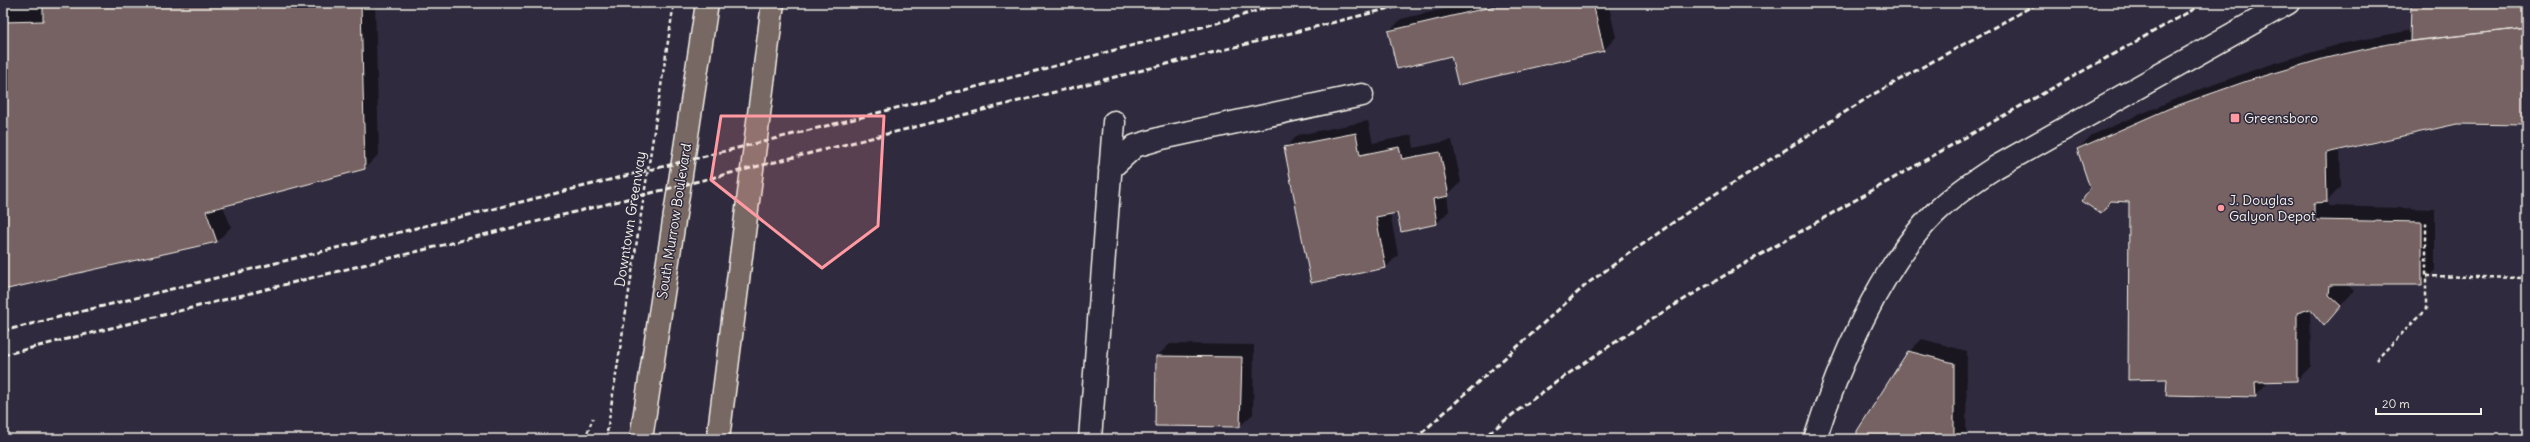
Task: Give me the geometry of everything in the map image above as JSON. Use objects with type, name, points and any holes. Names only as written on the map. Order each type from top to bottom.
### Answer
[{"type":"main road","name":"South Murrow Boulevard","points":[[641,439],[707,3]]},
{"type":"main road","points":[[718,439],[773,3]]},
{"type":"lane","points":[[1815,439],[1828,400],[1858,329],[1902,252],[1934,214],[1958,192],[1996,167],[2288,3]]},
{"type":"lane","points":[[1110,168],[1135,146],[1162,138],[1362,95]]},
{"type":"lane","points":[[1090,439],[1114,122]]},
{"type":"path","name":"Downtown Greenway","points":[[606,439],[674,3]]},
{"type":"path","points":[[2376,360],[2426,309],[2426,222]]},
{"type":"path","points":[[2426,276],[2527,278]]},
{"type":"path","points":[[585,439],[593,418]]},
{"type":"highlighted area","points":[[721,116],[884,116],[878,226],[822,268],[711,180]]},
{"type":"building","points":[[43,3],[361,3],[365,169],[206,211],[217,242],[3,290],[3,22],[43,21]]},
{"type":"building","points":[[1508,3],[1593,3],[1604,51],[1458,85],[1451,56],[1397,69],[1388,31]]},
{"type":"building","points":[[2411,3],[2527,3],[2527,28],[2410,41]]},
{"type":"building","name":"J. Douglas Galyon Depot","points":[[2527,28],[2527,125],[2457,124],[2326,153],[2327,202],[2314,203],[2314,220],[2422,222],[2422,285],[2330,285],[2329,295],[2341,306],[2324,326],[2310,309],[2297,313],[2297,381],[2255,382],[2256,397],[2166,395],[2167,379],[2128,380],[2129,202],[2111,201],[2101,214],[2082,201],[2090,188],[2077,149],[2170,108],[2247,81],[2326,58],[2388,44]]},
{"type":"building","points":[[1356,133],[1360,155],[1399,147],[1402,159],[1440,152],[1449,196],[1433,199],[1437,224],[1401,232],[1397,213],[1376,217],[1386,268],[1311,283],[1284,147]]},
{"type":"building","points":[[1908,351],[1954,363],[1954,439],[1857,439],[1857,431]]},
{"type":"building","points":[[1156,356],[1242,357],[1240,427],[1155,426]]},
{"type":"railway","points":[[3,331],[862,117],[1217,23],[1282,3]]},
{"type":"railway","points":[[3,355],[1411,3]]},
{"type":"railway","points":[[1415,439],[1588,283],[1695,207],[1872,95],[2038,3]]},
{"type":"railway","points":[[1482,439],[1562,378],[1603,350],[1687,297],[2059,84],[2205,3]]},
{"type":"place","name":"Greensboro","points":[[2235,118]]},
{"type":"place","name":"J. Douglas Galyon Depot","points":[[2221,208]]}]
